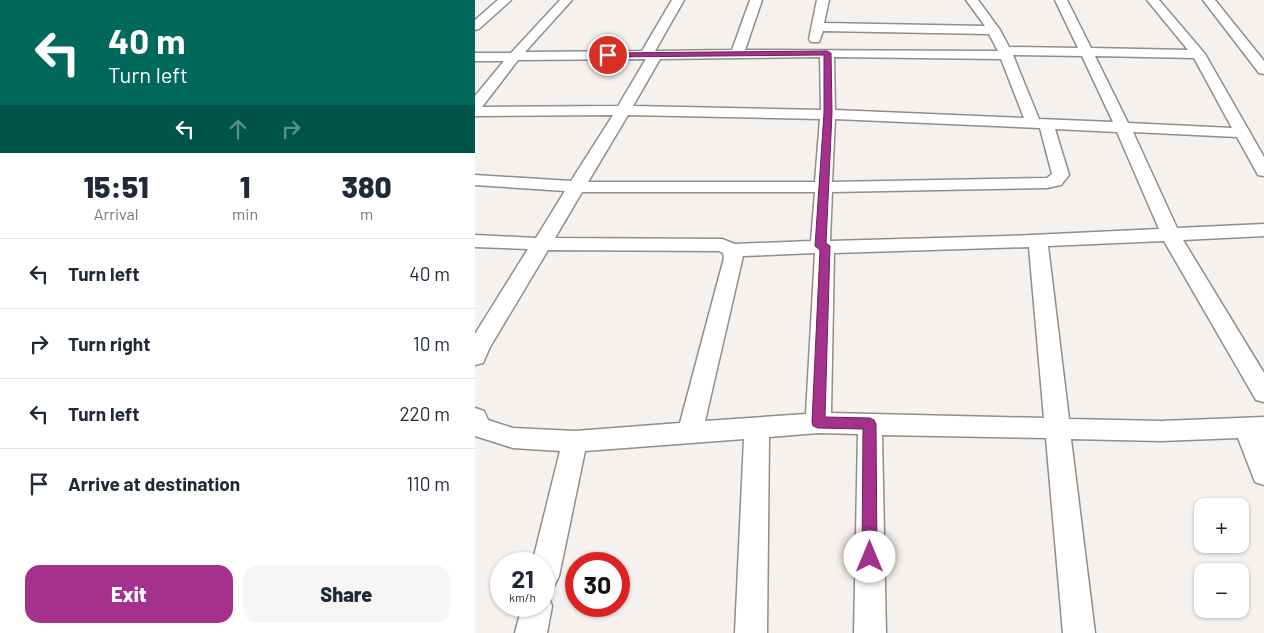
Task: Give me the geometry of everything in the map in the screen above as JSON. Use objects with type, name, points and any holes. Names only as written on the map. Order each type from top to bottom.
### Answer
[{"type":"street","points":[[475,26],[505,0]]},
{"type":"street","points":[[475,106],[513,57],[566,0]]},
{"type":"street","points":[[475,357],[479,346],[623,111],[678,0]]},
{"type":"street","points":[[737,54],[756,1],[772,0]]},
{"type":"street","points":[[818,422],[824,188],[828,113],[819,53],[818,27],[823,0]]},
{"type":"street","points":[[475,180],[576,187],[824,188],[1055,181],[1061,175],[1039,122],[994,30],[972,0]]},
{"type":"street","points":[[1061,0],[1123,128],[1170,234],[1264,393]]},
{"type":"street","points":[[1153,0],[1198,54],[1252,142],[1264,171]]},
{"type":"street","points":[[1209,0],[1264,70]]},
{"type":"street","points":[[818,27],[994,30]]},
{"type":"street","points":[[475,57],[1086,51],[1198,54]]},
{"type":"street","points":[[475,112],[828,113],[1039,122],[1123,128],[1252,142]]},
{"type":"street","points":[[475,241],[541,244],[722,245],[732,250],[1038,241],[1264,230]]},
{"type":"street","points":[[1038,241],[1079,633]]},
{"type":"street","points":[[690,432],[734,258],[732,250]]},
{"type":"street","points":[[475,418],[479,427],[513,438],[575,441],[818,422],[1161,431],[1255,428],[1264,474]]},
{"type":"street","points":[[870,424],[870,633]]},
{"type":"street","points":[[751,633],[757,427]]},
{"type":"street","points":[[550,552],[575,441]]},
{"type":"street","points":[[531,633],[535,617]]},
{"type":"route","points":[[608,55],[827,53],[828,113],[820,246],[825,246],[818,422],[870,424],[870,557]]}]
